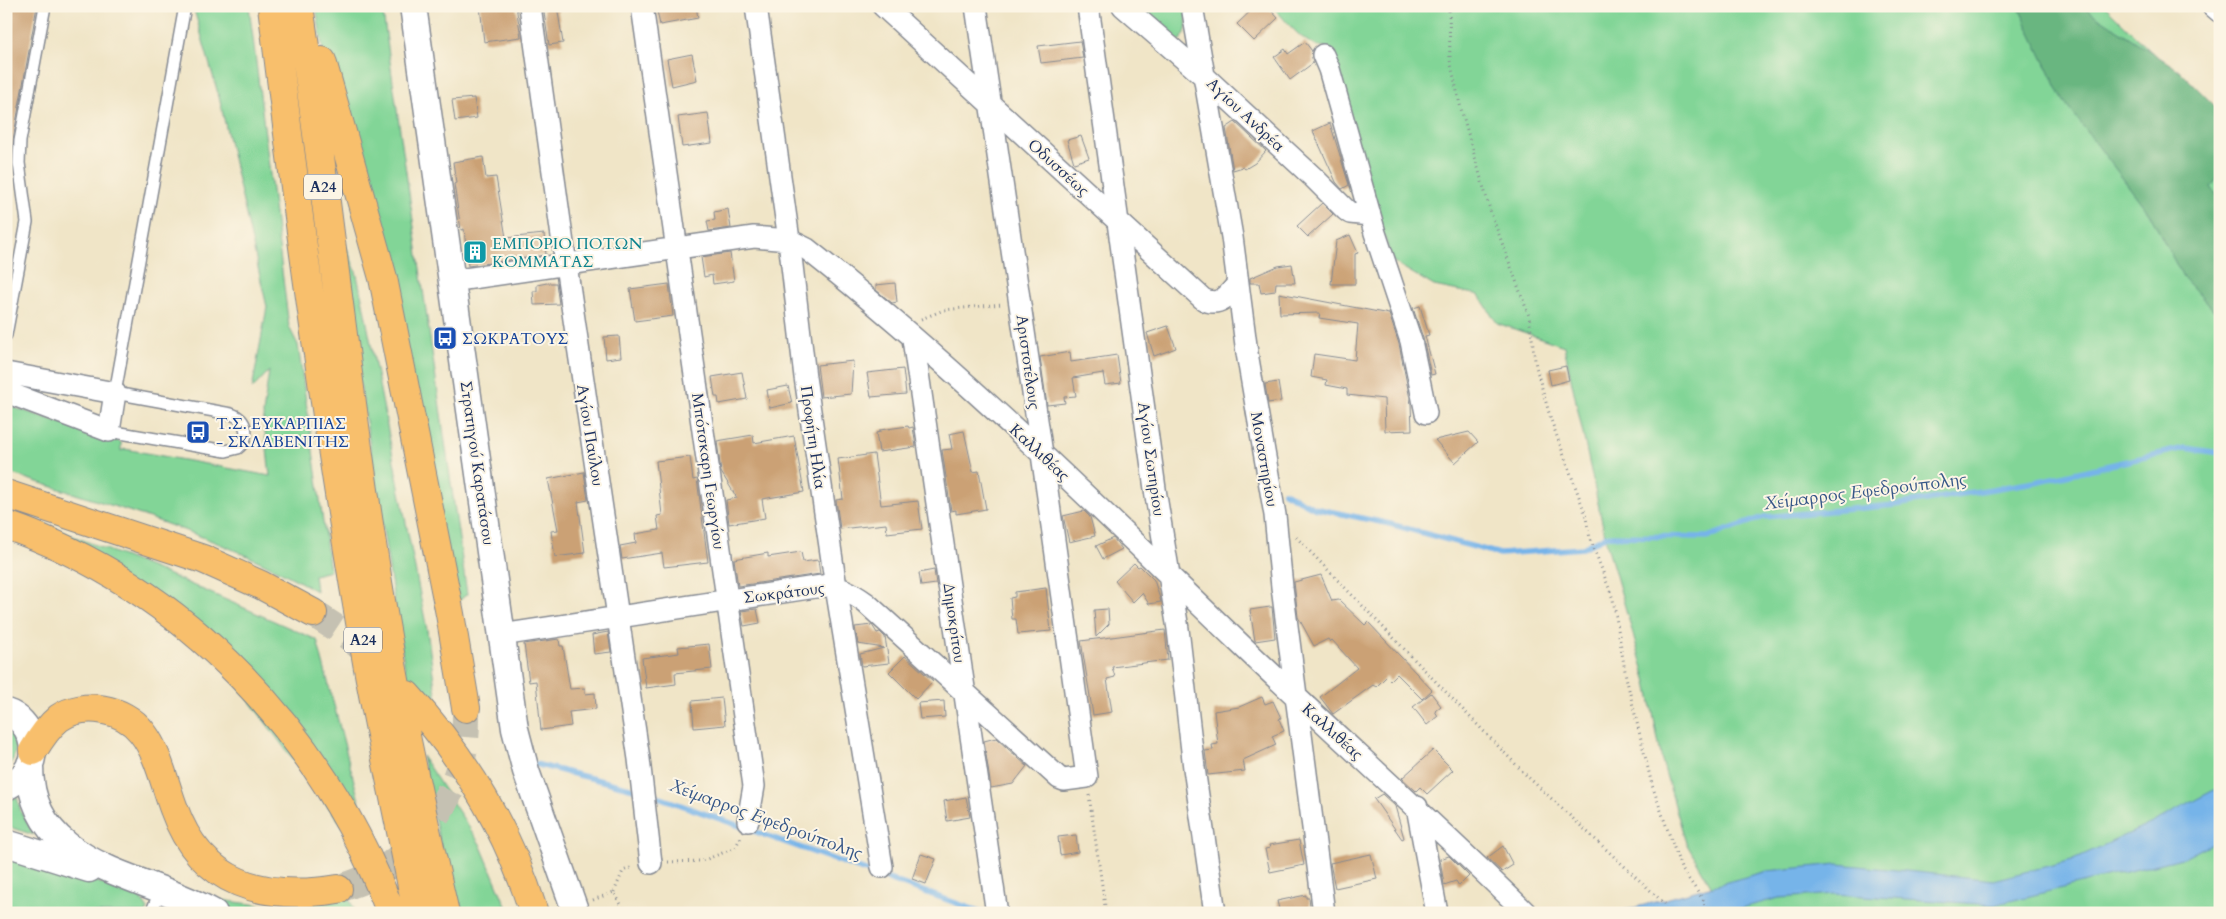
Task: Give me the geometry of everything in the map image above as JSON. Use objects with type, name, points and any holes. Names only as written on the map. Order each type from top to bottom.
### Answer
[{"type":"highway","name":"Α24","points":[[272,6],[288,134],[341,504],[382,743],[417,913]]},
{"type":"highway","name":"Α24","points":[[299,6],[347,368],[385,622],[406,736],[444,913]]},
{"type":"highway","points":[[310,6],[338,124],[363,203],[385,287],[450,614],[466,708]]},
{"type":"highway","points":[[6,494],[203,559],[262,585],[313,613]]},
{"type":"highway","points":[[13,528],[88,561],[132,587],[183,622],[231,664],[293,735],[324,779],[354,829],[391,913]]},
{"type":"highway","points":[[407,695],[449,744],[478,788],[510,848],[534,913]]},
{"type":"highway","points":[[32,757],[52,725],[61,717],[74,711],[101,710],[124,716],[141,730],[149,741],[183,828],[203,857],[215,868],[231,879],[264,891],[297,894],[338,889]]},
{"type":"street","name":"Στρατηγού Καρατάσου","points":[[413,6],[514,720],[522,758],[575,910]]},
{"type":"street","name":"Αγίου Παύλου","points":[[530,6],[566,264],[640,759],[652,863]]},
{"type":"street","name":"Μπότσκαρη Γεωργίου","points":[[642,6],[754,786],[748,821]]},
{"type":"street","name":"Προφήτη Ηλία","points":[[756,6],[789,240],[805,377],[836,587],[882,867]]},
{"type":"street","name":"Οδυσσέως","points":[[883,6],[1176,276],[1207,301],[1215,302],[1224,298],[1238,283]]},
{"type":"street","name":"Αριστοτέλους","points":[[976,6],[989,104],[1021,308],[1087,777]]},
{"type":"street","name":"Αγίου Σωτηρίου","points":[[1088,6],[1117,220],[1178,630],[1194,768],[1215,913]]},
{"type":"street","name":"Αγίου Ανδρέα","points":[[1123,6],[1206,77],[1346,210],[1350,213],[1370,215]]},
{"type":"street","name":"Μοναστηρίου","points":[[1192,6],[1206,77],[1247,353],[1275,515],[1324,913]]},
{"type":"street","points":[[2212,6],[2220,12]]},
{"type":"street","points":[[1323,55],[1329,69],[1370,215],[1411,340],[1426,413]]},
{"type":"street","name":"Καλλιθέας","points":[[451,281],[754,237],[789,240],[816,257],[913,339],[1042,454],[1526,913]]},
{"type":"street","name":"Δημοκρίτου","points":[[913,339],[996,907]]},
{"type":"street","points":[[6,373],[115,393],[109,431],[6,392]]},
{"type":"street","name":"Σωκράτους","points":[[501,636],[727,599],[822,586],[836,587],[847,590],[866,603],[1059,778],[1087,777]]},
{"type":"street","points":[[6,712],[20,720],[32,739],[32,793],[36,807],[54,834],[84,856],[214,913]]},
{"type":"street","points":[[6,787],[17,782],[25,774],[32,757]]},
{"type":"street","points":[[1416,807],[1437,913]]},
{"type":"street","points":[[6,843],[82,868],[149,885]]},
{"type":"lane","points":[[6,336],[27,222],[19,163],[20,141],[45,6]]},
{"type":"lane","points":[[109,431],[226,450],[241,446],[245,435],[243,421],[231,414],[115,393],[185,9]]},
{"type":"lane","points":[[149,885],[151,913]]},
{"type":"path","points":[[1449,6],[1450,60],[1461,109],[1491,213],[1529,316],[1536,367],[1551,420],[1585,513],[1590,538],[1613,599],[1626,677],[1652,785],[1681,868],[1704,901],[1706,913]]},
{"type":"path","points":[[913,339],[911,325],[944,310],[1004,304],[1021,308]]},
{"type":"path","points":[[1275,515],[1527,776],[1665,904]]},
{"type":"path","points":[[1087,777],[1106,913]]},
{"type":"path","points":[[575,910],[614,892],[623,871],[636,865],[702,861],[735,848],[747,828],[748,821]]},
{"type":"path","points":[[614,892],[626,913]]},
{"type":"green space","points":[[193,6],[249,6],[289,327],[298,345],[330,571],[314,575],[316,591],[280,571],[165,523],[6,472],[6,405],[121,442],[121,451],[125,449],[270,476],[263,414],[269,371],[252,389],[267,307],[219,97]]},
{"type":"green space","points":[[316,6],[382,6],[467,594],[452,607],[324,58]]},
{"type":"green space","points":[[1133,6],[1184,6],[1187,21],[1185,33],[1179,41]]},
{"type":"green space","points":[[1272,6],[2105,6],[2220,120],[2220,913],[1721,913],[1716,894],[1686,843],[1662,761],[1647,682],[1607,545],[1564,346],[1497,323],[1479,295],[1434,286],[1392,261],[1325,47],[1317,46],[1303,38]]},
{"type":"green space","points":[[2018,6],[2081,6],[2179,70],[2220,111],[2220,174],[2211,187],[2220,200],[2220,317],[2183,277],[2149,213],[2063,100]]},
{"type":"green space","points":[[334,217],[356,271],[362,298],[427,630],[439,716],[407,683]]},
{"type":"green space","points":[[6,509],[165,573],[317,640],[378,873],[206,643],[65,541]]},
{"type":"green space","points":[[6,731],[15,745],[15,754],[6,768]]},
{"type":"green space","points":[[422,756],[480,844],[509,913],[454,913]]},
{"type":"green space","points":[[17,797],[21,812],[34,835],[6,826],[6,800]]},
{"type":"green space","points":[[6,851],[139,896],[148,909],[146,913],[6,913]]},
{"type":"green space","points":[[346,893],[356,913],[224,913],[199,897],[265,906],[328,903]]},
{"type":"water","points":[[2216,789],[2220,790],[2220,839],[2186,857],[1994,905],[1835,894],[1779,898],[1723,913],[1615,913],[1767,871],[1838,864],[1993,880],[2072,860],[2150,824]]},
{"type":"building","points":[[6,6],[37,6],[12,154],[6,154]]},
{"type":"building","points":[[480,6],[516,6],[521,37],[484,42]]},
{"type":"building","points":[[543,6],[557,6],[563,43],[549,45]]},
{"type":"building","points":[[656,6],[696,6],[698,18],[660,25]]},
{"type":"building","points":[[1256,6],[1267,6],[1278,18],[1254,41],[1237,24]]},
{"type":"building","points":[[1080,41],[1083,58],[1041,63],[1038,46]]},
{"type":"building","points":[[1305,42],[1312,51],[1313,63],[1290,80],[1274,57],[1285,49],[1288,54]]},
{"type":"building","points":[[692,54],[697,80],[672,86],[667,59]]},
{"type":"building","points":[[474,98],[477,118],[455,121],[452,100]]},
{"type":"building","points":[[708,113],[712,143],[682,147],[678,117]]},
{"type":"building","points":[[1235,122],[1266,151],[1255,163],[1245,169],[1243,167],[1233,170],[1226,128]]},
{"type":"building","points":[[1330,123],[1349,185],[1342,189],[1336,182],[1313,131]]},
{"type":"building","points":[[1081,136],[1089,158],[1074,163],[1067,140]]},
{"type":"building","points":[[483,157],[486,178],[496,177],[506,238],[544,234],[546,255],[468,266],[464,229],[461,230],[454,184],[456,183],[453,162]]},
{"type":"building","points":[[1322,203],[1333,214],[1308,237],[1297,226]]},
{"type":"building","points":[[728,209],[731,228],[709,231],[707,221],[715,220],[714,212]]},
{"type":"building","points":[[1350,235],[1358,253],[1355,254],[1355,284],[1331,284],[1336,241]]},
{"type":"building","points":[[730,253],[734,281],[713,284],[712,275],[704,277],[701,257]]},
{"type":"building","points":[[1292,264],[1295,283],[1276,283],[1275,291],[1261,293],[1259,283],[1250,283],[1250,278],[1278,266]]},
{"type":"building","points":[[556,283],[559,304],[534,305],[533,291],[537,291],[537,285]]},
{"type":"building","points":[[895,283],[897,302],[892,303],[876,290],[876,285]]},
{"type":"building","points":[[669,284],[673,316],[635,321],[630,289]]},
{"type":"building","points":[[1279,293],[1389,314],[1399,344],[1411,404],[1412,430],[1385,431],[1384,399],[1347,395],[1347,389],[1326,385],[1327,380],[1311,377],[1314,354],[1355,360],[1358,324],[1319,318],[1320,313],[1280,314]]},
{"type":"building","points":[[1420,306],[1429,335],[1425,336],[1435,374],[1431,375],[1423,338],[1413,308]]},
{"type":"building","points":[[1168,326],[1176,348],[1154,356],[1147,333]]},
{"type":"building","points":[[619,336],[621,357],[606,359],[604,337]]},
{"type":"building","points":[[1070,352],[1071,362],[1117,355],[1121,383],[1105,385],[1103,373],[1073,378],[1076,396],[1064,397],[1065,403],[1047,405],[1040,357]]},
{"type":"building","points":[[853,361],[851,394],[821,397],[817,365]]},
{"type":"building","points":[[1566,366],[1569,380],[1551,385],[1548,370]]},
{"type":"building","points":[[903,369],[906,394],[871,397],[867,373]]},
{"type":"building","points":[[742,372],[747,399],[719,404],[718,397],[715,397],[712,377]]},
{"type":"building","points":[[1278,382],[1281,401],[1268,403],[1265,384]]},
{"type":"building","points":[[788,386],[792,403],[770,408],[767,390]]},
{"type":"building","points":[[908,426],[909,428],[913,427],[916,447],[879,452],[876,433],[880,432],[880,430]]},
{"type":"building","points":[[964,431],[973,472],[979,471],[986,509],[956,514],[956,510],[951,511],[942,450],[952,449],[949,434]]},
{"type":"building","points":[[1469,432],[1478,442],[1455,463],[1435,440]]},
{"type":"building","points":[[753,435],[754,443],[794,436],[804,492],[762,499],[765,518],[729,524],[726,500],[737,498],[721,472],[717,441]]},
{"type":"building","points":[[874,454],[881,505],[918,501],[922,529],[887,533],[886,524],[840,529],[836,500],[843,499],[838,459]]},
{"type":"building","points":[[690,457],[693,480],[697,479],[708,562],[664,567],[662,553],[622,559],[620,546],[636,543],[635,534],[659,530],[657,516],[662,515],[656,461]]},
{"type":"building","points":[[584,472],[588,500],[578,502],[585,553],[555,557],[551,531],[558,530],[548,479]]},
{"type":"building","points":[[1084,511],[1090,517],[1095,536],[1069,542],[1063,516]]},
{"type":"building","points":[[1113,538],[1122,549],[1103,559],[1096,546]]},
{"type":"building","points":[[801,552],[803,562],[818,560],[820,574],[738,586],[734,559],[768,553],[768,557]]},
{"type":"building","points":[[1134,563],[1138,567],[1140,566],[1154,580],[1161,602],[1149,604],[1142,593],[1133,602],[1115,581]]},
{"type":"building","points":[[934,570],[936,584],[921,586],[919,573]]},
{"type":"building","points":[[1321,575],[1332,601],[1339,600],[1365,625],[1368,622],[1432,690],[1422,699],[1397,674],[1390,681],[1386,677],[1376,687],[1373,685],[1333,714],[1320,697],[1357,668],[1332,640],[1330,642],[1328,639],[1314,646],[1298,617],[1294,582]]},
{"type":"building","points":[[1046,588],[1051,631],[1018,634],[1016,619],[1012,619],[1010,598],[1015,597],[1015,592]]},
{"type":"building","points":[[1272,607],[1275,638],[1255,641],[1250,610]]},
{"type":"building","points":[[757,609],[760,623],[744,626],[741,611]]},
{"type":"building","points":[[1108,609],[1109,624],[1096,637],[1094,610]]},
{"type":"building","points":[[872,625],[877,633],[880,632],[885,637],[889,663],[862,666],[860,654],[884,648],[858,644],[855,627]]},
{"type":"building","points":[[1165,630],[1168,660],[1112,667],[1115,677],[1107,679],[1112,712],[1093,715],[1081,641]]},
{"type":"building","points":[[608,632],[611,652],[594,654],[592,635]]},
{"type":"building","points":[[559,639],[560,646],[563,646],[570,689],[585,688],[585,694],[595,693],[596,709],[569,712],[571,726],[541,730],[536,681],[529,682],[524,644]]},
{"type":"building","points":[[709,644],[712,669],[675,673],[676,684],[646,688],[642,658],[679,653],[678,647]]},
{"type":"building","points":[[905,656],[933,681],[916,699],[889,672]]},
{"type":"building","points":[[1431,693],[1441,706],[1435,711],[1438,716],[1427,725],[1413,707]]},
{"type":"building","points":[[1262,697],[1265,704],[1273,701],[1281,718],[1279,719],[1284,731],[1272,736],[1276,745],[1243,760],[1245,771],[1208,775],[1205,751],[1213,750],[1212,745],[1218,744],[1214,711],[1239,707]]},
{"type":"building","points":[[722,698],[725,725],[694,728],[692,701]]},
{"type":"building","points":[[944,701],[945,717],[920,719],[918,703]]},
{"type":"building","points":[[996,738],[1027,766],[1013,784],[991,788],[984,741]]},
{"type":"building","points":[[1433,750],[1453,770],[1427,794],[1420,787],[1416,791],[1402,778]]},
{"type":"building","points":[[1382,794],[1395,806],[1404,838],[1402,839],[1374,799]]},
{"type":"building","points":[[966,797],[970,817],[947,821],[944,801]]},
{"type":"building","points":[[1076,835],[1078,852],[1060,855],[1058,837]]},
{"type":"building","points":[[1299,840],[1304,865],[1270,872],[1265,849],[1270,848],[1269,845]]},
{"type":"building","points":[[1503,846],[1513,865],[1502,872],[1487,858]]},
{"type":"building","points":[[921,854],[936,859],[926,884],[912,879]]},
{"type":"building","points":[[1371,854],[1377,879],[1335,888],[1330,863]]},
{"type":"building","points":[[1449,856],[1469,876],[1459,886],[1456,881],[1444,885],[1440,859]]},
{"type":"building","points":[[1306,895],[1306,898],[1309,898],[1311,913],[1280,913],[1277,901]]},
{"type":"waterway","name":"Χείμαρρος Εφεδρούπολης","points":[[1284,492],[1314,508],[1390,524],[1500,554],[1583,548],[1606,536],[1707,537],[1764,517],[1895,505],[2035,482],[2185,448],[2220,453]]},
{"type":"waterway","name":"Χείμαρρος Εφεδρούπολης","points":[[535,764],[638,790]]},
{"type":"waterway","name":"Χείμαρρος Εφεδρούπολης","points":[[647,793],[984,913]]},
{"type":"tunnel","points":[[313,613],[348,636],[376,660]]},
{"type":"tunnel","points":[[338,889],[370,877],[389,866],[417,840],[429,825],[450,791],[457,775],[464,746],[466,708]]},
{"type":"place","name":"ΕΜΠΟΡΙΟ ΠΟΤΩΝ ΚΟΜΜΑΤΑΣ","points":[[475,252]]},
{"type":"place","name":"ΣΩΚΡΑΤΟΥΣ","points":[[445,338]]},
{"type":"place","name":"Τ.Σ. ΕΥΚΑΡΠΙΑΣ - ΣΚΛΑΒΕΝΙΤΗΣ","points":[[198,432]]}]
